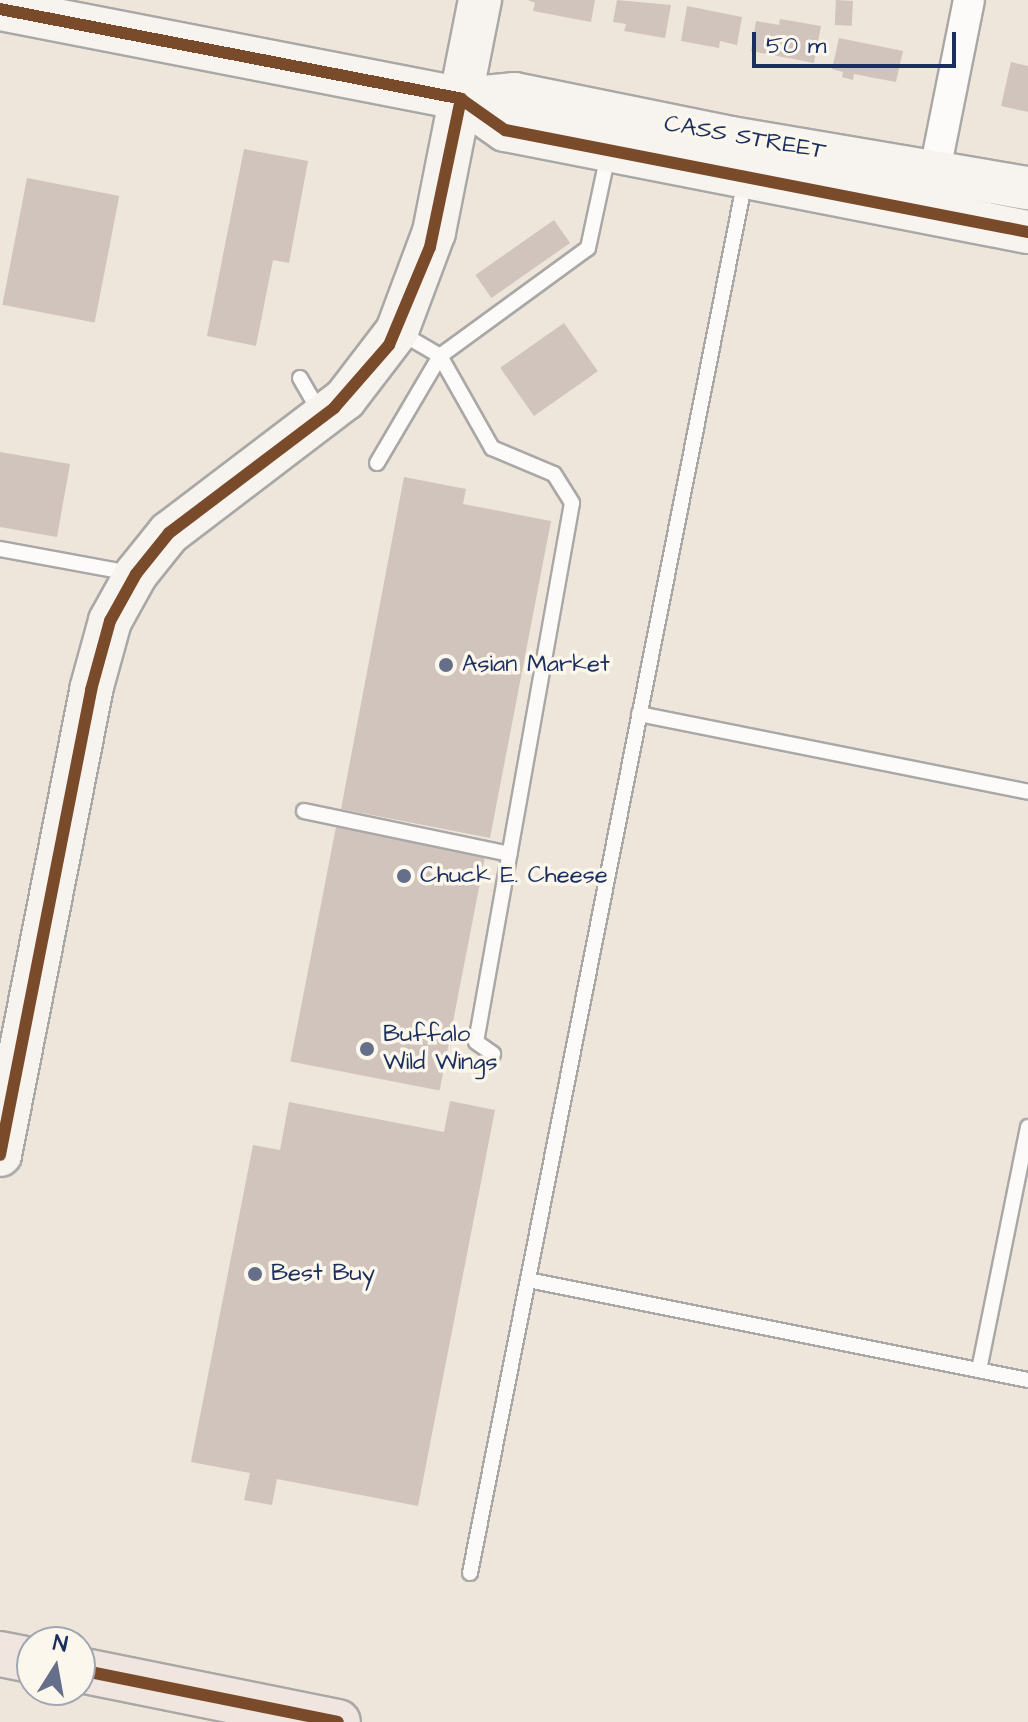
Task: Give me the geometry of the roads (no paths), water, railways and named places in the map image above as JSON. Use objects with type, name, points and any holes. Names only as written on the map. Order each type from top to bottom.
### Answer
[{"type":"highway","points":[[96,1673],[338,1722]]},
{"type":"main road","points":[[0,1155],[97,665],[110,621],[136,574],[200,505],[323,417],[367,375],[397,331],[430,247],[480,0]]},
{"type":"main road","name":"CASS STREET","points":[[0,9],[461,99],[515,94],[731,138],[1028,188]]},
{"type":"main road","name":"CASS STREET","points":[[461,99],[505,130],[1028,232]]},
{"type":"street","points":[[935,170],[969,0]]},
{"type":"lane","points":[[377,463],[440,356],[588,248],[609,150]]},
{"type":"lane","points":[[470,1573],[746,177]]},
{"type":"lane","points":[[397,331],[440,356],[492,448],[554,474],[572,503],[476,1042],[493,1054]]},
{"type":"lane","points":[[300,378],[323,417]]},
{"type":"lane","points":[[0,549],[136,574]]},
{"type":"lane","points":[[639,714],[1028,792]]},
{"type":"lane","points":[[304,811],[510,854]]},
{"type":"lane","points":[[979,1370],[1028,1127]]},
{"type":"lane","points":[[528,1280],[1028,1380]]},
{"type":"place","name":"Asian Market","points":[[446,665]]},
{"type":"place","name":"Chuck E. Cheese","points":[[404,876]]},
{"type":"place","name":"Buffalo Wild Wings","points":[[367,1049]]},
{"type":"place","name":"Best Buy","points":[[255,1274]]}]
